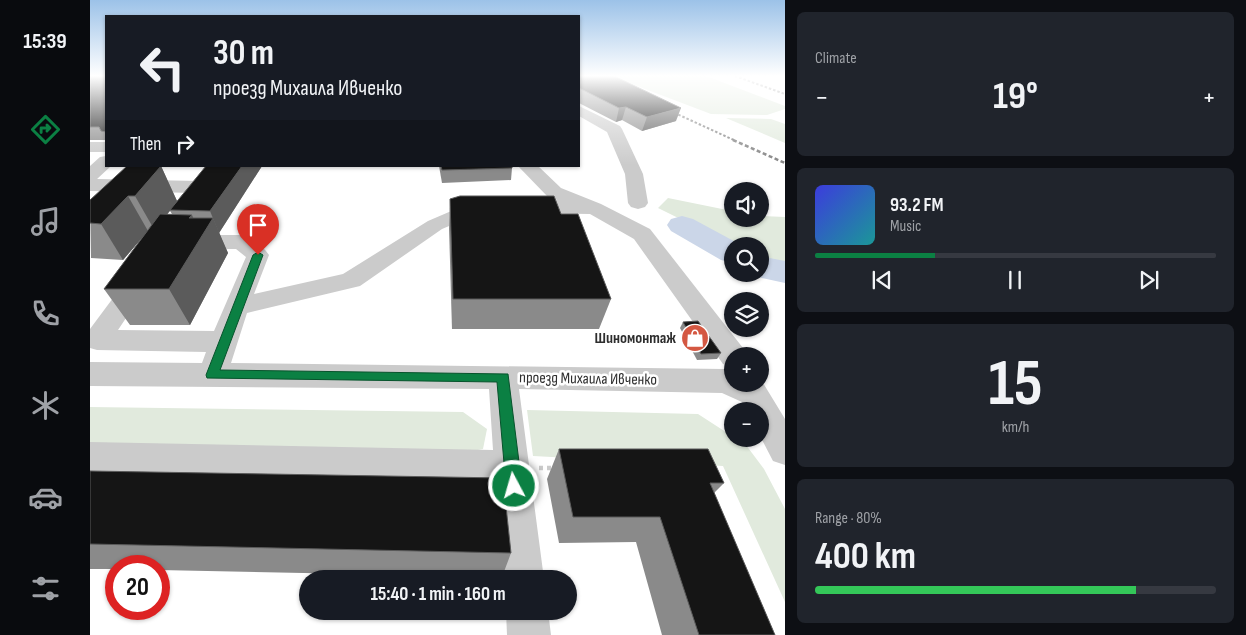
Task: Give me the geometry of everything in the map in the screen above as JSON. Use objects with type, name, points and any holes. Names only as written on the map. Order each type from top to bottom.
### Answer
[{"type":"street","points":[[580,111],[614,128],[634,174],[642,234]]},
{"type":"street","points":[[90,147],[105,147]]},
{"type":"street","points":[[90,176],[105,162]]},
{"type":"street","points":[[528,167],[554,192],[594,208],[642,234],[727,347]]},
{"type":"street","points":[[90,184],[204,180],[183,210]]},
{"type":"street","points":[[638,203],[656,192]]},
{"type":"street","points":[[171,242],[241,242],[258,255],[236,308]]},
{"type":"street","points":[[125,300],[97,340],[223,342]]},
{"type":"street","name":"проезд Михаила Ивченко","points":[[90,374],[503,377],[724,381]]},
{"type":"street","points":[[503,377],[523,570]]},
{"type":"street","points":[[753,392],[785,450]]},
{"type":"street","points":[[90,458],[512,467]]},
{"type":"street","points":[[528,620],[529,635]]},
{"type":"lane","points":[[212,375],[236,308],[351,280],[435,225],[456,216],[532,206],[594,208]]},
{"type":"path","points":[[512,467],[562,468]]},
{"type":"shaded area","points":[[689,106],[785,106],[785,109],[767,115],[711,114]]},
{"type":"shaded area","points":[[726,118],[771,119],[785,124],[785,143]]},
{"type":"shaded area","points":[[668,198],[724,209],[724,227],[769,227],[769,216],[785,217],[785,271],[769,263],[769,237],[724,237],[724,241],[658,208]]},
{"type":"shaded area","points":[[90,407],[463,412],[487,429],[483,449],[463,453],[90,449]]},
{"type":"shaded area","points":[[527,410],[698,414],[724,431],[724,447],[748,447],[764,469],[785,509],[785,602],[723,466],[533,456]]},
{"type":"building","points":[[90,106],[105,106],[105,132],[101,131],[99,127],[90,127]]},
{"type":"building","points":[[614,106],[676,106],[681,108],[647,117],[626,107],[619,108]]},
{"type":"building","points":[[126,167],[160,167],[135,196],[128,196],[101,224],[90,223],[90,200]]},
{"type":"building","points":[[205,167],[241,167],[210,211],[170,210]]},
{"type":"building","points":[[441,167],[512,167],[512,168],[442,170]]},
{"type":"building","points":[[460,196],[554,196],[561,214],[578,214],[611,299],[453,299],[450,199]]},
{"type":"building","points":[[160,214],[192,215],[189,218],[213,218],[169,289],[104,289]]},
{"type":"building","points":[[698,321],[721,353],[701,354],[683,322]]},
{"type":"building","points":[[559,449],[708,449],[724,483],[710,483],[775,635],[699,635],[660,517],[573,517]]},
{"type":"building","points":[[90,471],[503,478],[511,553],[90,544]]},
{"type":"waterway","points":[[682,225],[724,249]]},
{"type":"waterway","points":[[769,269],[785,272]]},
{"type":"railway","points":[[666,109],[736,141]]},
{"type":"railway","points":[[733,140],[785,163]]},
{"type":"place","name":"Шиномонтаж","points":[[695,338]]},
{"type":"route","points":[[258,255],[236,308],[212,375],[503,377],[514,486]]}]
